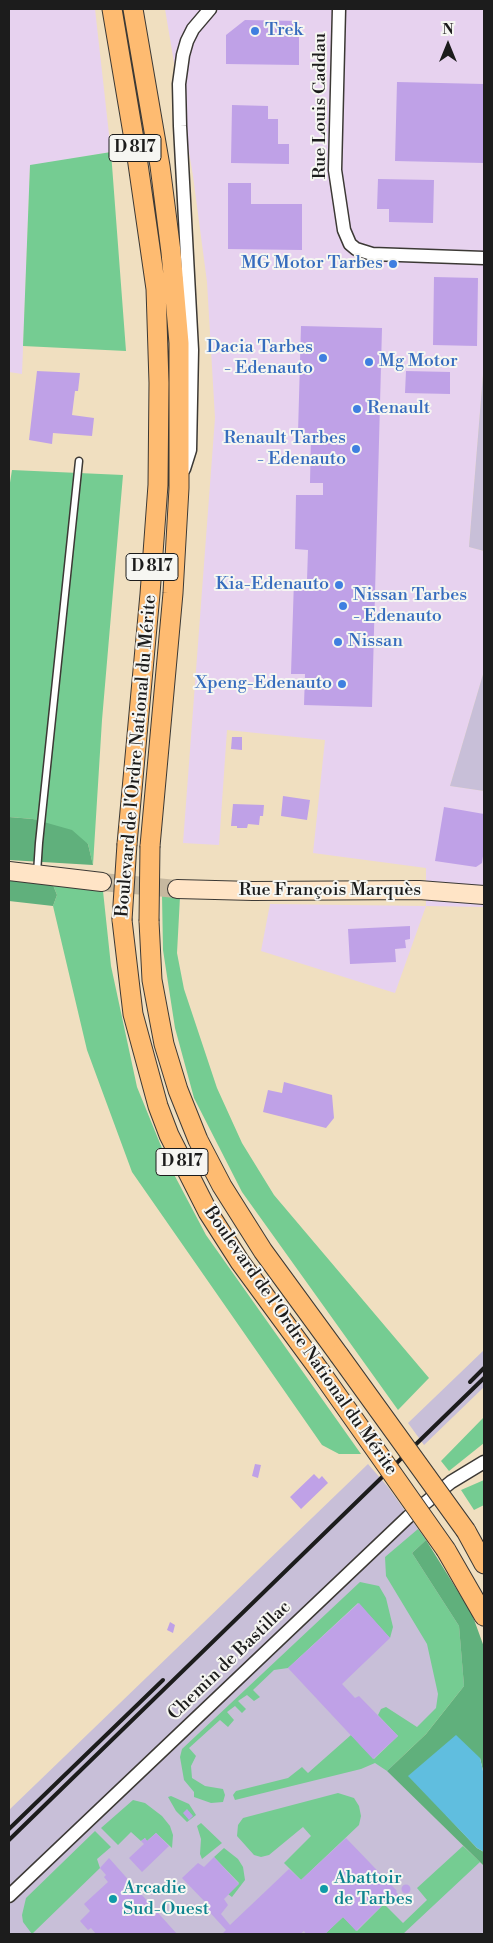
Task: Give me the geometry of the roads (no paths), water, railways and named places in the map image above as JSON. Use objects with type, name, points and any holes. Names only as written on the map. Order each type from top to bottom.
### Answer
[{"type":"main road","name":"Boulevard de l'Ordre National du Mérite","points":[[112,9],[137,157],[156,289],[159,383],[158,485],[122,920],[133,1014],[158,1106],[169,1135],[208,1212],[235,1253],[446,1550],[484,1616]]},
{"type":"main road","name":"Boulevard de l'Ordre National du Mérite","points":[[134,9],[160,166],[179,343],[179,488],[173,593],[150,846],[149,921],[152,980],[164,1044],[178,1090],[198,1140],[222,1186],[263,1251],[466,1531],[484,1564]]},
{"type":"street","points":[[179,488],[190,450],[192,350],[180,126],[180,72],[187,41],[197,24],[210,9]]},
{"type":"street","name":"Rue Louis Caddau","points":[[339,9],[335,170],[344,230],[350,244],[356,249],[372,254],[484,258]]},
{"type":"street","points":[[9,871],[102,882]]},
{"type":"street","name":"Rue François Marquès","points":[[177,888],[254,891],[419,890],[484,895]]},
{"type":"street","name":"Chemin de Bastillac","points":[[9,1896],[408,1516],[451,1482],[484,1462]]},
{"type":"lane","points":[[37,874],[79,461]]},
{"type":"water","points":[[456,1735],[480,1758],[484,1775],[484,1852],[477,1848],[408,1776]]},
{"type":"tunnel","points":[[102,882],[177,889]]},
{"type":"railway","points":[[470,1382],[484,1368]]},
{"type":"railway","points":[[9,1840],[484,1378]]},
{"type":"railway","points":[[9,1829],[163,1680]]},
{"type":"place","name":"Trek","points":[[255,31]]},
{"type":"place","name":"MG Motor Tarbes","points":[[393,264]]},
{"type":"place","name":"Dacia Tarbes - Edenauto","points":[[323,358]]},
{"type":"place","name":"Mg Motor","points":[[369,362]]},
{"type":"place","name":"Renault","points":[[357,409]]},
{"type":"place","name":"Renault Tarbes - Edenauto","points":[[356,449]]},
{"type":"place","name":"Kia-Edenauto","points":[[339,585]]},
{"type":"place","name":"Nissan Tarbes - Edenauto","points":[[343,606]]},
{"type":"place","name":"Nissan","points":[[338,642]]},
{"type":"place","name":"Xpeng-Edenauto","points":[[342,684]]},
{"type":"place","name":"Abattoir de Tarbes","points":[[324,1889]]},
{"type":"place","name":"Arcadie Sud-Ouest","points":[[113,1899]]}]
